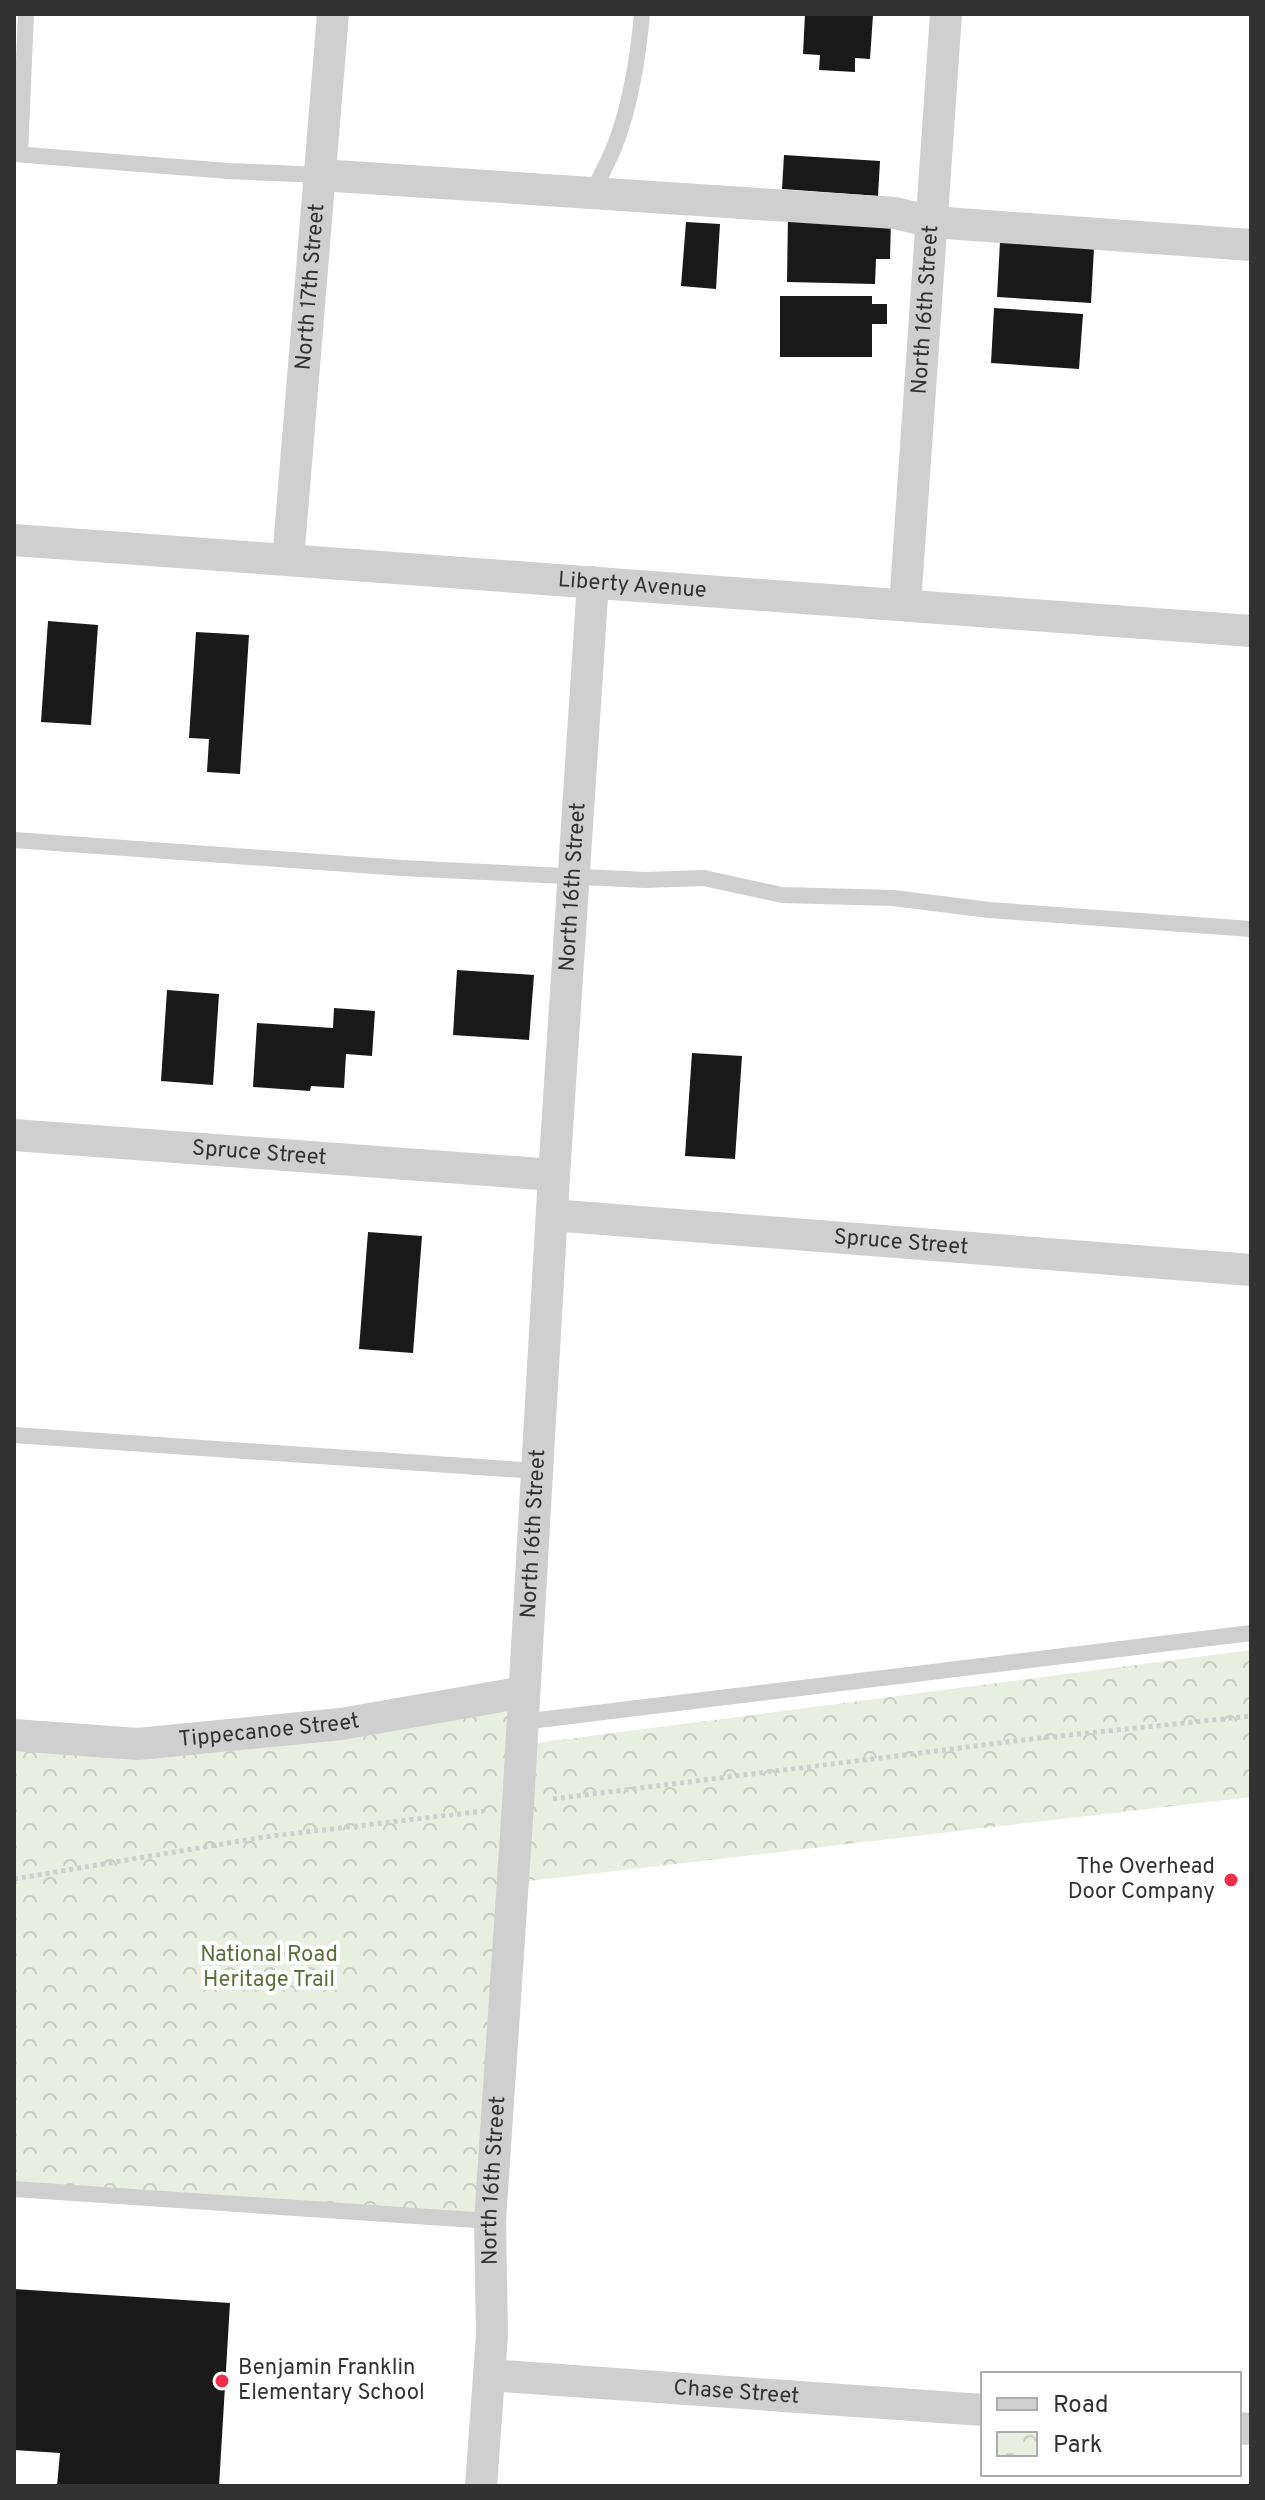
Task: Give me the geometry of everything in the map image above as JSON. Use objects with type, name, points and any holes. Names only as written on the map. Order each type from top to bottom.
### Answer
[{"type":"street","name":"North 17th Street","points":[[288,560],[333,14]]},
{"type":"street","name":"North 16th Street","points":[[905,605],[946,14]]},
{"type":"street","points":[[320,175],[895,213],[932,222],[1251,245]]},
{"type":"street","name":"Liberty Avenue","points":[[14,540],[1251,631]]},
{"type":"street","name":"North 16th Street","points":[[481,2486],[492,2335],[490,2221],[593,582]]},
{"type":"street","name":"Spruce Street","points":[[14,1135],[554,1175]]},
{"type":"street","name":"Spruce Street","points":[[552,1215],[1251,1270]]},
{"type":"street","name":"Tippecanoe Street","points":[[14,1735],[138,1744],[523,1707]]},
{"type":"street","name":"Chase Street","points":[[489,2375],[981,2410]]},
{"type":"lane","points":[[26,14],[17,154],[320,175]]},
{"type":"lane","points":[[593,192],[615,146],[629,99],[642,14]]},
{"type":"lane","points":[[14,840],[402,868],[645,880],[704,878],[782,895],[893,898],[989,910],[1251,929]]},
{"type":"lane","points":[[14,1435],[537,1471]]},
{"type":"lane","points":[[523,1707],[1251,1633]]},
{"type":"lane","points":[[14,2189],[490,2221]]},
{"type":"path","points":[[565,1797],[1016,1741],[1251,1716]]},
{"type":"path","points":[[14,1879],[264,1837],[483,1811]]},
{"type":"green space","name":"National Road Heritage Trail","points":[[1251,1650],[1251,1797],[512,1883],[490,2221],[14,2189],[14,1735],[138,1744],[524,1692],[521,1745]]},
{"type":"building","points":[[805,14],[873,15],[870,59],[855,58],[855,72],[819,70],[820,55],[803,54]]},
{"type":"building","points":[[784,155],[880,161],[878,196],[782,189]]},
{"type":"building","points":[[788,215],[891,218],[890,259],[876,259],[875,284],[787,282]]},
{"type":"building","points":[[686,222],[720,224],[716,289],[681,286]]},
{"type":"building","points":[[1000,242],[1094,248],[1091,303],[997,297]]},
{"type":"building","points":[[780,296],[872,296],[872,304],[887,304],[887,324],[872,324],[872,357],[780,357]]},
{"type":"building","points":[[994,308],[1083,314],[1079,369],[991,363]]},
{"type":"building","points":[[48,621],[98,625],[91,725],[41,722]]},
{"type":"building","points":[[196,632],[249,635],[240,774],[207,772],[209,739],[189,738]]},
{"type":"building","points":[[457,970],[534,975],[529,1040],[453,1035]]},
{"type":"building","points":[[167,990],[219,994],[213,1085],[161,1081]]},
{"type":"building","points":[[334,1008],[375,1011],[372,1056],[346,1054],[344,1088],[311,1086],[310,1091],[253,1087],[257,1023],[333,1028]]},
{"type":"building","points":[[692,1053],[742,1056],[735,1159],[685,1156]]},
{"type":"building","points":[[368,1232],[422,1236],[413,1353],[359,1349]]},
{"type":"building","points":[[14,2289],[230,2303],[219,2486],[57,2486],[60,2453],[14,2450]]},
{"type":"place","name":"The Overhead Door Company","points":[[1231,1880]]},
{"type":"place","name":"Benjamin Franklin Elementary School","points":[[222,2381]]}]
